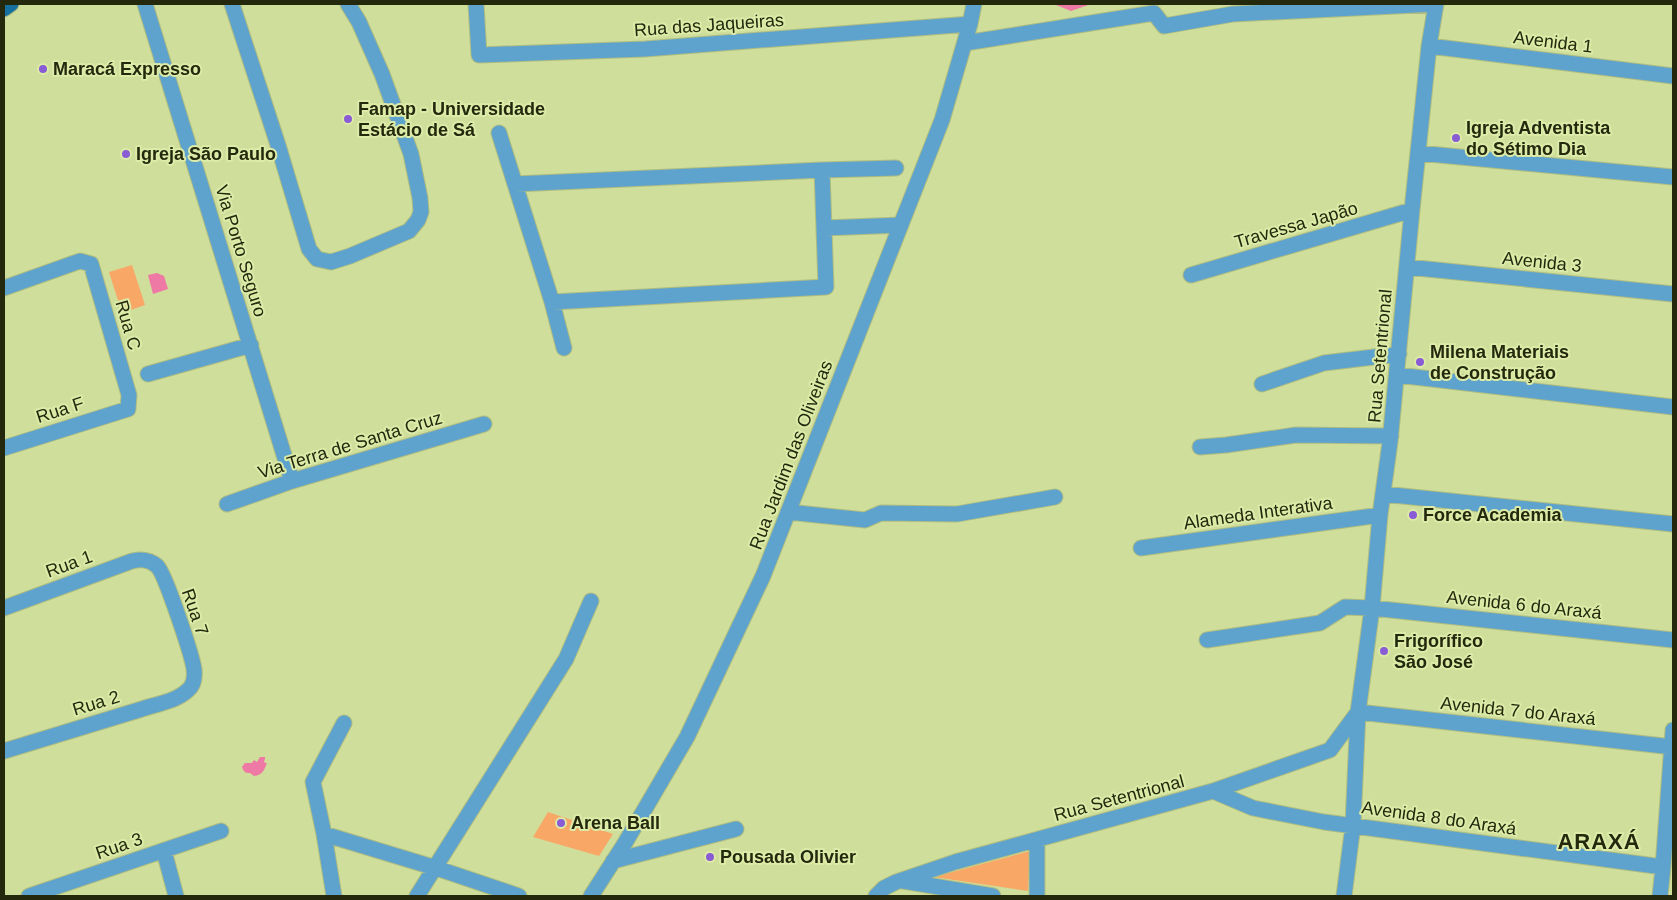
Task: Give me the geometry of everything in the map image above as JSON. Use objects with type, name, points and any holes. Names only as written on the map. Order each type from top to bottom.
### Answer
[{"type":"main road","points":[[4,9],[11,4]]},
{"type":"street","name":"Via Porto Seguro","points":[[145,4],[292,481]]},
{"type":"street","points":[[232,4],[278,144],[309,249],[317,259],[331,262],[409,231],[418,220],[420,212],[420,198],[411,154],[382,74],[359,22],[348,4]]},
{"type":"street","name":"Rua das Jaqueiras","points":[[476,4],[479,54],[645,49],[970,24]]},
{"type":"street","name":"Rua Jardim das Oliveiras","points":[[591,896],[687,737],[763,576],[942,120],[965,43],[974,4]]},
{"type":"street","points":[[965,43],[1154,13],[1164,26],[1233,14],[1436,4]]},
{"type":"street","name":"Rua Setentrional","points":[[1344,896],[1353,825],[1358,712],[1372,608],[1380,515],[1391,436],[1429,46],[1436,4]]},
{"type":"street","name":"Avenida 1","points":[[1429,46],[1673,76]]},
{"type":"street","points":[[499,133],[552,302],[564,348]]},
{"type":"street","points":[[1418,153],[1673,177]]},
{"type":"street","points":[[515,184],[896,168]]},
{"type":"street","points":[[552,302],[826,287],[822,170]]},
{"type":"street","name":"Travessa Japão","points":[[1191,275],[1412,210]]},
{"type":"street","points":[[824,228],[901,225]]},
{"type":"street","name":"Rua C","points":[[4,288],[80,261],[90,264],[129,395],[128,409]]},
{"type":"street","name":"Avenida 3","points":[[1407,267],[1673,294]]},
{"type":"street","points":[[148,374],[251,345]]},
{"type":"street","points":[[1262,384],[1324,363],[1399,354]]},
{"type":"street","points":[[1397,375],[1673,407]]},
{"type":"street","name":"Rua F","points":[[4,448],[128,409]]},
{"type":"street","name":"Via Terra de Santa Cruz","points":[[227,504],[292,481],[484,424]]},
{"type":"street","points":[[1200,447],[1296,435],[1391,436]]},
{"type":"street","points":[[1383,494],[1673,524]]},
{"type":"street","points":[[788,512],[865,520],[881,513],[957,514],[1055,497]]},
{"type":"street","name":"Alameda Interativa","points":[[1141,548],[1380,515]]},
{"type":"street","name":"Rua 1","points":[[4,608],[138,559],[148,560]]},
{"type":"street","name":"Rua 7","points":[[148,560],[160,569],[173,603],[192,661],[194,670],[193,682]]},
{"type":"street","points":[[417,896],[566,659],[591,601]]},
{"type":"street","name":"Avenida 6 do Araxá","points":[[1207,640],[1320,623],[1345,607],[1372,608],[1673,640]]},
{"type":"street","name":"Rua 2","points":[[4,751],[165,702],[185,693],[190,689],[193,682]]},
{"type":"street","name":"Rua Setentrional","points":[[876,896],[884,888],[902,880],[955,862],[1213,791],[1330,750],[1358,712]]},
{"type":"street","name":"Avenida 7 do Araxá","points":[[1358,712],[1672,747]]},
{"type":"street","points":[[334,896],[314,782],[344,723]]},
{"type":"street","points":[[1660,896],[1664,867],[1673,730]]},
{"type":"street","name":"Avenida 8 do Araxá","points":[[1213,791],[1254,808],[1324,822],[1664,867]]},
{"type":"street","points":[[613,861],[736,828]]},
{"type":"street","name":"Rua 3","points":[[30,896],[221,831]]},
{"type":"street","points":[[324,834],[520,896]]},
{"type":"street","points":[[1037,840],[1037,896]]},
{"type":"street","points":[[164,851],[176,896]]},
{"type":"street","points":[[902,880],[993,896]]},
{"type":"shaded area","points":[[1056,4],[1091,4],[1071,11]]},
{"type":"shaded area","points":[[132,265],[145,305],[122,313],[109,272]]},
{"type":"shaded area","points":[[157,273],[164,276],[168,289],[153,294],[148,275]]},
{"type":"shaded area","points":[[260,757],[265,757],[264,761],[267,763],[261,773],[254,776],[244,771],[242,767],[245,763],[252,763],[254,760],[257,762]]},
{"type":"shaded area","name":"Arena Ball","points":[[548,812],[613,834],[599,856],[533,837]]},
{"type":"shaded area","points":[[1030,851],[1028,891],[934,877]]},
{"type":"place","name":"Maracá Expresso","points":[[43,69]]},
{"type":"place","name":"Famap - Universidade Estácio de Sá","points":[[348,119]]},
{"type":"place","name":"Igreja Adventista do Sétimo Dia","points":[[1456,138]]},
{"type":"place","name":"Igreja São Paulo","points":[[126,154]]},
{"type":"place","name":"Milena Materiais de Construção","points":[[1420,362]]},
{"type":"place","name":"Force Academia","points":[[1413,515]]},
{"type":"place","name":"Frigorífico São José","points":[[1384,651]]},
{"type":"place","name":"Arena Ball","points":[[561,823]]},
{"type":"place","name":"Pousada Olivier","points":[[710,857]]},
{"type":"district","name":"ARAXÁ","points":[[1599,841]]}]
